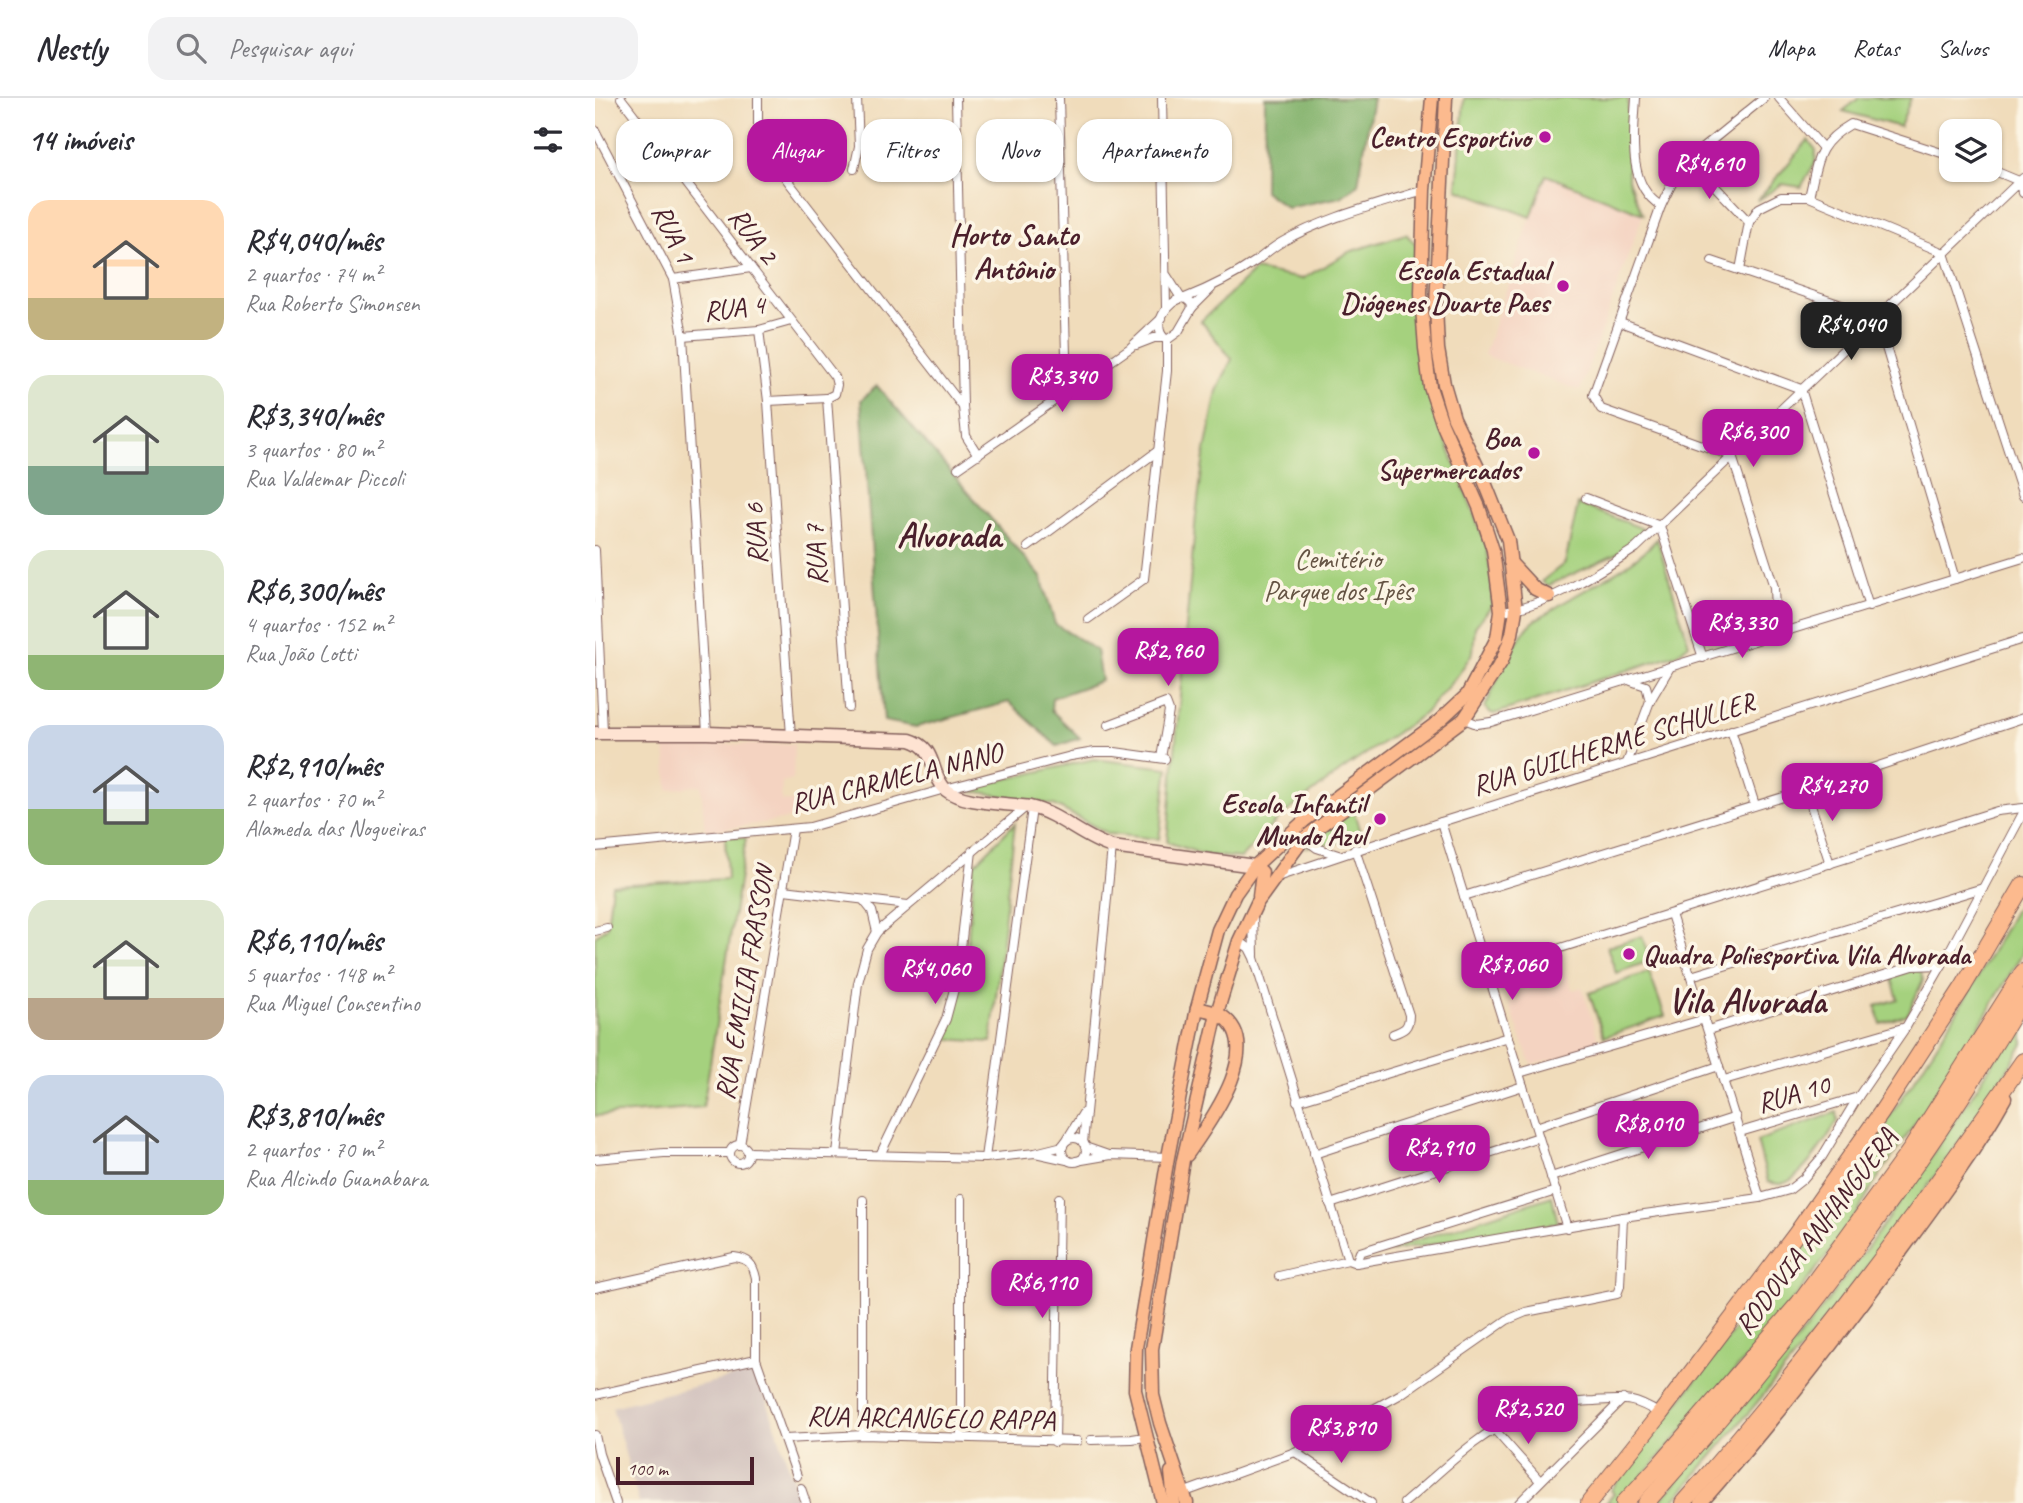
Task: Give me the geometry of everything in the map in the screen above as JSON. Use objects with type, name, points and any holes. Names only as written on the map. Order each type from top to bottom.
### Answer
[{"type":"highway","points":[[1589,1503],[1796,1234],[1881,1113],[1963,987],[2023,885]]},
{"type":"highway","name":"RODOVIA ANHANGUERA","points":[[1624,1503],[1661,1464],[1799,1303],[1911,1149],[2023,972]]},
{"type":"highway","name":"RODOVIA ANHANGUERA","points":[[1646,1503],[1749,1385],[1860,1243],[1958,1102],[2023,997]]},
{"type":"highway","points":[[1683,1503],[1752,1425],[1843,1312],[2023,1063]]},
{"type":"main road","points":[[1432,98],[1424,190],[1421,294],[1430,387],[1441,422],[1479,507],[1493,551],[1501,611],[1497,638],[1463,705],[1464,719]]},
{"type":"main road","points":[[1186,1498],[1153,1395],[1152,1349],[1182,1160],[1217,1013],[1239,941],[1255,907],[1304,838],[1464,719],[1502,661],[1512,634],[1516,610],[1508,540],[1454,418],[1438,349],[1436,315],[1446,98]]},
{"type":"main road","points":[[1424,190],[1434,190],[1440,204]]},
{"type":"main road","points":[[1510,562],[1535,589],[1549,596]]},
{"type":"main road","points":[[1163,1503],[1135,1390],[1136,1348],[1168,1157],[1197,1008],[1218,930],[1235,894],[1255,866],[1304,821],[1439,722],[1469,691]]},
{"type":"main road","points":[[1255,866],[1262,872],[1255,907]]},
{"type":"main road","points":[[1218,930],[1231,934],[1239,941]]},
{"type":"main road","points":[[1182,1160],[1217,1111],[1229,1089],[1235,1066],[1237,1037],[1231,1025],[1217,1013],[1197,1008]]},
{"type":"main road","points":[[1701,1503],[1790,1397],[1885,1273],[1994,1118],[2023,1063]]},
{"type":"main road","points":[[1168,1157],[1182,1160]]},
{"type":"main road","points":[[1166,1440],[1174,1503]]},
{"type":"street","name":"RUA 2","points":[[621,98],[835,377],[835,394],[827,398]]},
{"type":"street","points":[[758,98],[758,134],[767,154],[963,407]]},
{"type":"street","points":[[853,169],[859,146],[857,98]]},
{"type":"street","points":[[956,98],[963,407],[966,436],[978,455]]},
{"type":"street","points":[[1059,98],[1067,393]]},
{"type":"street","points":[[1088,619],[1144,579],[1167,371],[1165,339],[1160,331],[1166,307],[1167,276],[1162,98]]},
{"type":"street","points":[[1636,98],[1637,172],[1646,194],[1661,206]]},
{"type":"street","points":[[1763,98],[1689,159],[1677,173],[1661,206],[1596,383],[1594,400],[1601,409],[1732,456],[1741,477],[1774,587],[1775,611],[1771,635]]},
{"type":"street","points":[[1780,98],[1822,147]]},
{"type":"street","points":[[1809,197],[1822,147],[1836,133],[1851,124],[1939,152]]},
{"type":"street","name":"RUA 1","points":[[595,130],[673,279],[683,336],[707,733]]},
{"type":"street","points":[[1689,159],[1749,222]]},
{"type":"street","points":[[2002,173],[2021,180]]},
{"type":"street","points":[[2021,180],[2023,193]]},
{"type":"street","points":[[1501,611],[1516,610],[1549,596],[1603,569],[1636,548],[2021,180]]},
{"type":"street","points":[[1130,348],[1154,338],[1165,339],[1178,332],[1192,309],[1213,287],[1279,243],[1327,221],[1424,190]]},
{"type":"street","points":[[1740,270],[1749,222],[1759,208],[1772,200],[1791,196],[1809,197],[1944,253],[2023,496]]},
{"type":"street","points":[[1712,261],[1877,317]]},
{"type":"street","points":[[673,279],[751,268]]},
{"type":"street","points":[[1167,276],[1183,298],[1191,303],[1192,309]]},
{"type":"street","points":[[1166,307],[1172,301],[1213,287]]},
{"type":"street","points":[[1877,317],[1955,579]]},
{"type":"street","points":[[958,468],[1130,348],[1162,318]]},
{"type":"street","name":"RUA 4","points":[[683,336],[759,330],[791,321]]},
{"type":"street","points":[[1620,322],[1801,389]]},
{"type":"street","name":"RUA 6","points":[[759,330],[768,401],[791,736]]},
{"type":"street","points":[[1801,389],[1869,607]]},
{"type":"street","points":[[768,401],[827,398]]},
{"type":"street","name":"RUA 7","points":[[827,398],[849,708]]},
{"type":"street","points":[[1028,547],[1159,450]]},
{"type":"street","points":[[1586,498],[1660,526]]},
{"type":"street","points":[[1660,526],[1703,658]]},
{"type":"street","points":[[595,550],[599,733],[887,738],[920,743],[926,748],[945,789],[958,796],[1029,807],[1055,816],[1094,842],[1112,847],[1255,866]]},
{"type":"street","points":[[1464,719],[1477,724],[1491,722],[2023,558]]},
{"type":"street","name":"RUA GUILHERME SCHULLER","points":[[1274,878],[1355,849],[1627,762],[2023,639]]},
{"type":"street","points":[[1627,762],[1650,701],[1669,669]]},
{"type":"street","points":[[1630,680],[1646,686],[1650,701]]},
{"type":"street","name":"RUA CARMELA NANO","points":[[595,846],[810,827],[945,789],[1094,752],[1115,752],[1163,759],[1169,711],[1166,703],[1108,725]]},
{"type":"street","points":[[1464,896],[1806,790],[2023,719]]},
{"type":"street","points":[[1731,730],[1755,805]]},
{"type":"street","points":[[1806,790],[1830,864]]},
{"type":"street","points":[[837,1154],[858,983],[867,949],[877,932],[972,851],[1029,807]]},
{"type":"street","points":[[985,1158],[1029,807]]},
{"type":"street","points":[[1279,1276],[1352,1261],[1623,1217],[1761,1198],[1789,1190],[1803,1180],[1822,1157],[1858,1097],[1906,1027],[1942,965],[2023,811],[1997,811],[1487,971]]},
{"type":"street","points":[[1441,822],[1567,1228]]},
{"type":"street","name":"RUA EMILIA FRASSON","points":[[740,1145],[793,829]]},
{"type":"street","points":[[1304,838],[1317,848],[1338,855]]},
{"type":"street","points":[[1072,1161],[1083,1157],[1085,1110],[1112,847]]},
{"type":"street","points":[[1355,849],[1409,1015],[1409,1024],[1404,1030],[1393,1034]]},
{"type":"street","points":[[880,1155],[946,1019],[958,974],[972,851]]},
{"type":"street","points":[[1691,976],[1983,888]]},
{"type":"street","points":[[784,890],[908,905]]},
{"type":"street","points":[[864,901],[872,911],[877,932]]},
{"type":"street","points":[[1254,958],[1255,907]]},
{"type":"street","points":[[1671,914],[1761,1198]]},
{"type":"street","points":[[595,931],[607,928]]},
{"type":"street","points":[[1239,941],[1249,947],[1254,958],[1330,1204],[1352,1261]]},
{"type":"street","points":[[1708,1030],[1913,966],[1942,965]]},
{"type":"street","points":[[1519,1073],[1705,1019]]},
{"type":"street","points":[[1724,1080],[1906,1027]]},
{"type":"street","points":[[1297,1101],[1508,1037]]},
{"type":"street","points":[[1536,1127],[1719,1066]]},
{"type":"street","points":[[1314,1154],[1523,1086]]},
{"type":"street","name":"RUA 10","points":[[1740,1132],[1858,1097]]},
{"type":"street","points":[[1072,1161],[1062,1152],[1064,1143],[1085,1110]]},
{"type":"street","points":[[1551,1177],[1735,1117]]},
{"type":"street","points":[[748,1152],[747,1158],[740,1163],[731,1159],[733,1147],[740,1145],[748,1152],[985,1158],[1035,1153],[1073,1138],[1111,1155]]},
{"type":"street","points":[[1330,1204],[1539,1138]]},
{"type":"street","points":[[595,1159],[664,1153],[730,1153]]},
{"type":"street","points":[[1035,1153],[1072,1161],[1111,1155],[1168,1157]]},
{"type":"street","points":[[1352,1261],[1360,1252],[1556,1191]]},
{"type":"street","points":[[1055,1441],[1059,1198]]},
{"type":"street","points":[[961,1199],[961,1437]]},
{"type":"street","points":[[863,1200],[863,1435]]},
{"type":"street","points":[[1186,1498],[1295,1451],[1401,1394],[1507,1320],[1526,1312],[1617,1294],[1620,1286],[1623,1217]]},
{"type":"street","points":[[595,1288],[734,1256],[746,1259],[753,1265],[756,1278],[756,1359],[797,1476]]},
{"type":"street","points":[[595,1395],[756,1359]]},
{"type":"street","points":[[1404,1503],[1494,1429],[1521,1415],[1555,1405],[1623,1399],[1642,1402],[1660,1414]]},
{"type":"street","points":[[1519,1503],[1623,1399]]},
{"type":"street","points":[[1494,1429],[1540,1481]]},
{"type":"street","points":[[595,1434],[597,1454],[616,1503]]},
{"type":"street","name":"RUA ARCANGELO RAPPA","points":[[785,1439],[863,1435],[1077,1441]]},
{"type":"street","name":"RUA ARCANGELO RAPPA","points":[[1091,1440],[1145,1437]]},
{"type":"street","points":[[1295,1451],[1371,1503]]},
{"type":"street","points":[[801,1488],[806,1503]]},
{"type":"shaded area","name":"Escola Estadual Diógenes Duarte Paes","points":[[1545,175],[1643,214],[1580,391],[1484,355]]},
{"type":"shaded area","points":[[794,744],[793,779],[782,782],[781,801],[795,802],[800,817],[705,832],[701,785],[668,790],[665,745]]},
{"type":"shaded area","points":[[1560,962],[1573,990],[1582,987],[1601,1049],[1533,1064],[1503,987],[1507,979]]},
{"type":"shaded area","points":[[757,1371],[801,1503],[639,1503],[612,1407]]},
{"type":"green space","points":[[1265,98],[1373,98],[1358,184],[1341,197],[1287,208],[1264,191]]},
{"type":"green space","name":"Centro Esportivo","points":[[1464,98],[1628,98],[1628,180],[1643,214],[1546,175],[1531,217],[1457,189]]},
{"type":"green space","points":[[1859,98],[1911,98],[1900,127],[1843,111]]},
{"type":"green space","points":[[1808,140],[1816,150],[1815,163],[1801,187],[1782,184],[1757,201]]},
{"type":"green space","name":"Cemitério Parque dos Ipês","points":[[1406,234],[1416,245],[1416,344],[1425,387],[1487,548],[1492,605],[1475,627],[1473,652],[1458,675],[1425,713],[1278,819],[1241,858],[1205,855],[1167,842],[1196,515],[1217,391],[1232,359],[1201,321],[1255,270],[1302,279],[1349,252]]},
{"type":"green space","points":[[877,386],[1041,577],[1055,624],[1096,650],[1101,681],[1052,698],[1051,710],[1080,738],[1057,746],[1009,702],[916,727],[884,721],[861,400]]},
{"type":"green space","points":[[1578,504],[1644,529],[1617,554],[1547,586],[1542,581],[1565,563]]},
{"type":"green space","points":[[1657,539],[1689,644],[1677,654],[1494,714],[1488,712],[1485,707],[1504,665],[1532,623],[1634,560]]},
{"type":"green space","points":[[1094,759],[1168,768],[1159,839],[1109,834],[1054,805],[963,789]]},
{"type":"green space","points":[[1353,809],[1362,839],[1306,847]]},
{"type":"green space","points":[[1015,823],[991,1042],[944,1039],[967,952],[974,865]]},
{"type":"green space","points":[[725,835],[746,838],[703,1107],[595,1116],[595,936],[607,927],[612,885],[727,879]]},
{"type":"green space","points":[[2023,895],[2023,952],[1965,1050],[1874,1184],[1850,1225],[1763,1339],[1619,1503],[1606,1503],[1614,1494],[1611,1490],[1796,1249],[1884,1125],[1966,997]]},
{"type":"green space","name":"Quadra Poliesportiva Vila Alvorada","points":[[1642,936],[1650,961],[1616,973],[1607,947]]},
{"type":"green space","points":[[1915,968],[1920,969],[1923,980],[1908,1014],[1881,1024],[1876,1006],[1898,999],[1891,976]]},
{"type":"green space","points":[[1649,972],[1665,1016],[1604,1037],[1589,993]]},
{"type":"green space","points":[[2023,1015],[2023,1044],[1937,1174],[1853,1285],[1765,1394],[1672,1503],[1658,1503],[1818,1314],[1939,1145]]},
{"type":"green space","points":[[1837,1112],[1838,1121],[1805,1167],[1788,1181],[1780,1184],[1768,1182],[1757,1141]]},
{"type":"green space","points":[[1552,1196],[1558,1223],[1375,1254]]},
{"type":"place","name":"Centro Esportivo","points":[[1545,137]]},
{"type":"place","name":"Escola Estadual Diógenes Duarte Paes","points":[[1563,286]]},
{"type":"place","name":"Boa Supermercados","points":[[1534,453]]},
{"type":"place","name":"Escola Infantil Mundo Azul","points":[[1380,819]]},
{"type":"place","name":"Quadra Poliesportiva Vila Alvorada","points":[[1629,954]]},
{"type":"district","name":"Horto Santo Antônio","points":[[1014,252]]},
{"type":"district","name":"Alvorada","points":[[949,535]]},
{"type":"district","name":"Vila Alvorada","points":[[1747,1001]]}]
